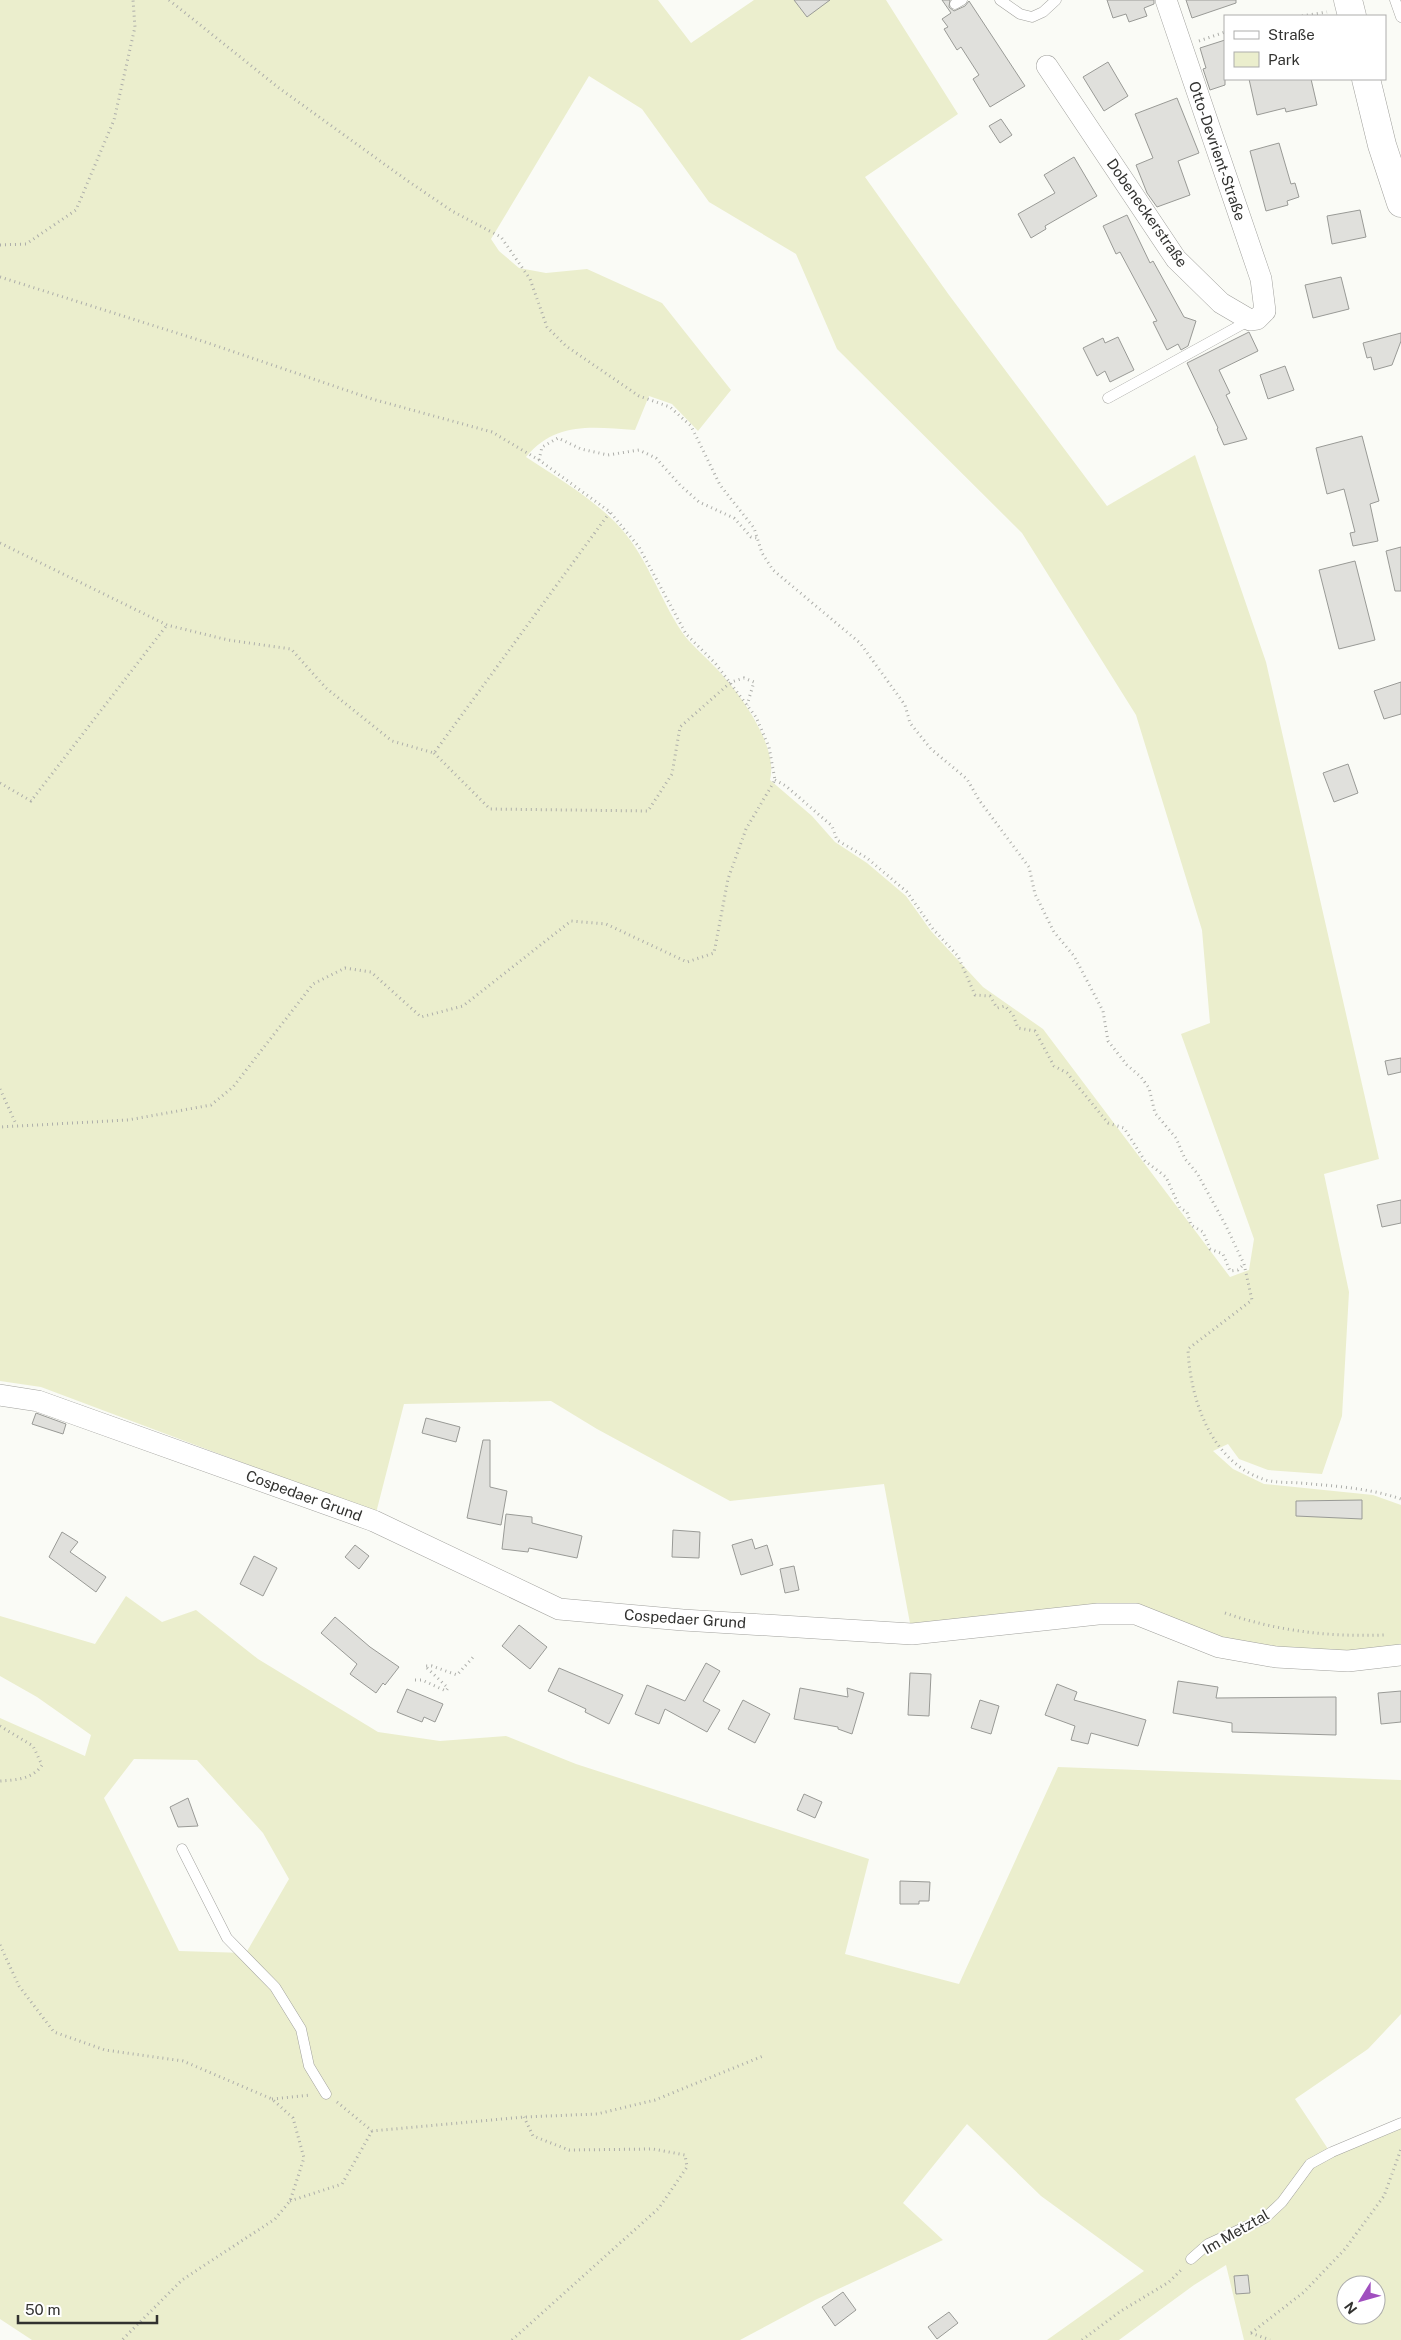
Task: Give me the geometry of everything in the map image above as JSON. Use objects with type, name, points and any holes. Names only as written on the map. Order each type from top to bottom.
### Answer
[{"type":"main road","points":[[1348,0],[1352,15]]},
{"type":"main road","points":[[1366,80],[1382,145],[1401,203]]},
{"type":"street","name":"Otto-Devrient-Straße","points":[[1166,0],[1261,279],[1266,303],[1265,311],[1262,316],[1250,320]]},
{"type":"street","name":"Dobeneckerstraße","points":[[1047,66],[1176,259],[1221,303],[1250,320]]},
{"type":"street","name":"Cospedaer Grund","points":[[0,1395],[38,1402],[374,1521],[559,1609],[683,1620],[912,1634],[1098,1614],[1136,1614],[1219,1647],[1276,1657],[1348,1661],[1401,1654]]},
{"type":"lane","points":[[1000,0],[1020,14],[1032,17],[1043,12],[1056,0]]},
{"type":"lane","points":[[1395,0],[1401,17]]},
{"type":"lane","points":[[1108,398],[1250,320]]},
{"type":"lane","points":[[182,1849],[227,1938],[274,1987],[301,2029],[309,2066],[326,2094]]},
{"type":"lane","name":"Im Metztal","points":[[1191,2260],[1208,2244],[1265,2218],[1282,2202],[1310,2164],[1332,2152],[1401,2123]]},
{"type":"path","points":[[0,245],[26,244],[76,210],[114,120],[135,27],[133,0]]},
{"type":"path","points":[[169,0],[279,88],[405,180],[452,211],[501,237],[530,279],[547,327],[566,346],[639,396],[670,408],[691,426],[720,485],[754,528],[762,553],[773,570],[860,643],[905,705],[910,723],[931,749],[967,779],[979,800],[1029,867],[1035,894],[1054,932],[1074,956],[1103,1011],[1108,1041],[1127,1065],[1142,1076],[1150,1088],[1155,1113],[1176,1138],[1185,1159],[1197,1173],[1244,1264],[1252,1300],[1188,1349],[1189,1376],[1210,1434],[1234,1465],[1266,1480],[1367,1490],[1401,1499]]},
{"type":"path","points":[[1182,46],[1224,32]]},
{"type":"path","points":[[0,277],[202,341],[372,398],[492,432],[540,460],[610,512],[639,547],[686,634],[715,663],[756,716],[769,747],[775,780],[764,796],[743,837],[728,879],[714,953],[687,962],[606,924],[571,921],[462,1006],[421,1017],[371,972],[345,968],[313,984],[233,1087],[211,1105],[128,1120],[16,1124],[0,1127]]},
{"type":"path","points":[[540,460],[542,447],[558,438],[580,449],[608,455],[639,450],[656,458],[680,485],[699,502],[734,518],[752,537],[758,538]]},
{"type":"path","points":[[434,753],[610,512]]},
{"type":"path","points":[[0,543],[166,625],[228,640],[291,649],[326,688],[392,741],[434,753],[490,809],[648,811],[672,774],[680,727],[730,682],[744,678],[754,682],[748,705]]},
{"type":"path","points":[[0,783],[31,801],[166,625]]},
{"type":"path","points":[[775,780],[786,786],[832,826],[837,840],[867,858],[907,892],[933,929],[958,956],[975,995],[990,996],[997,1008],[1005,1006],[1009,1010],[1018,1028],[1035,1031],[1054,1066],[1067,1073],[1108,1123],[1124,1128],[1145,1160],[1166,1177],[1180,1208],[1187,1212],[1191,1225],[1203,1232],[1210,1249],[1223,1254],[1230,1271],[1238,1270],[1244,1264]]},
{"type":"path","points":[[0,1088],[16,1124]]},
{"type":"path","points":[[1224,1613],[1257,1624],[1306,1634],[1350,1637],[1393,1635]]},
{"type":"path","points":[[415,1680],[422,1680],[446,1691],[448,1688],[425,1666],[432,1666],[457,1675],[475,1655]]},
{"type":"path","points":[[0,1726],[32,1746],[42,1764],[37,1772],[28,1776],[0,1781]]},
{"type":"path","points":[[0,1945],[19,1986],[54,2032],[105,2050],[183,2061],[272,2099],[293,2118],[304,2158],[290,2201],[276,2219],[182,2280],[122,2340]]},
{"type":"path","points":[[272,2099],[326,2094],[372,2131],[524,2117],[597,2114],[655,2100],[763,2056]]},
{"type":"path","points":[[512,2340],[659,2208],[687,2166],[685,2155],[654,2149],[569,2150],[533,2136],[524,2117]]},
{"type":"path","points":[[290,2201],[342,2184],[372,2131]]},
{"type":"path","points":[[1270,2340],[1251,2333],[1304,2292],[1345,2249],[1384,2196],[1401,2149]]},
{"type":"path","points":[[1082,2340],[1121,2311],[1169,2282],[1191,2260]]},
{"type":"green space","points":[[0,0],[658,0],[691,43],[754,0],[886,0],[958,114],[865,177],[949,295],[1107,506],[1195,455],[1266,662],[1379,1159],[1324,1174],[1349,1292],[1342,1416],[1322,1474],[1268,1470],[1239,1459],[1228,1444],[1213,1451],[1233,1469],[1264,1484],[1373,1495],[1401,1505],[1401,1649],[1276,1657],[1136,1614],[912,1634],[884,1484],[730,1501],[597,1429],[551,1401],[404,1404],[376,1513],[41,1387],[0,1381]],"holes":[[[589,76],[642,109],[709,202],[796,254],[837,349],[1022,533],[1136,715],[1202,930],[1210,1023],[1181,1034],[1254,1239],[1249,1270],[1230,1277],[1043,1029],[983,987],[931,931],[906,896],[867,863],[835,842],[812,816],[770,780],[771,766],[768,751],[754,718],[723,675],[682,632],[626,534],[605,513],[572,487],[526,457],[537,445],[549,437],[562,432],[590,428],[635,430],[649,396],[672,404],[698,431],[731,390],[662,303],[587,269],[546,273],[519,268],[499,251],[491,239]]]},
{"type":"green space","points":[[126,1596],[162,1622],[196,1610],[258,1659],[378,1732],[440,1741],[506,1736],[576,1764],[869,1859],[845,1954],[959,1984],[1058,1767],[1401,1780],[1401,2014],[1368,2049],[1295,2099],[1330,2152],[1401,2123],[1401,2340],[1244,2340],[1226,2265],[1194,2285],[1119,2340],[1047,2340],[1144,2271],[1041,2196],[967,2124],[903,2203],[943,2240],[815,2300],[740,2340],[32,2340],[0,2319],[0,1718],[85,1756],[91,1735],[37,1697],[0,1676],[0,1616],[95,1644]],"holes":[[[134,1759],[197,1760],[263,1833],[289,1879],[246,1953],[179,1951],[104,1798]]]},
{"type":"building","points":[[794,0],[830,0],[807,17]]},
{"type":"building","points":[[942,0],[950,0],[949,7],[954,11],[965,6],[969,1],[1025,86],[990,107],[973,79],[979,75],[961,47],[957,50],[944,29],[948,27],[942,19],[951,13]]},
{"type":"building","points":[[1107,0],[1154,0],[1154,4],[1144,8],[1147,16],[1129,22],[1126,14],[1113,18]]},
{"type":"building","points":[[1186,0],[1236,0],[1236,3],[1192,18]]},
{"type":"building","points":[[1224,40],[1225,85],[1210,90],[1203,69],[1206,68],[1200,48]]},
{"type":"building","points":[[1108,62],[1128,96],[1104,111],[1083,77]]},
{"type":"building","points":[[1249,80],[1311,80],[1317,105],[1286,112],[1285,108],[1257,115]]},
{"type":"building","points":[[1177,98],[1199,153],[1178,161],[1190,195],[1157,207],[1147,193],[1136,165],[1153,158],[1135,114]]},
{"type":"building","points":[[1001,119],[1012,135],[1000,143],[989,126]]},
{"type":"building","points":[[1279,143],[1291,184],[1295,183],[1299,197],[1287,201],[1288,205],[1266,211],[1250,151]]},
{"type":"building","points":[[1074,157],[1097,196],[1045,226],[1046,229],[1031,238],[1018,214],[1055,193],[1044,175]]},
{"type":"building","points":[[1360,210],[1366,237],[1332,244],[1327,216]]},
{"type":"building","points":[[1127,215],[1150,263],[1153,261],[1184,317],[1196,321],[1188,346],[1181,350],[1178,344],[1167,350],[1153,322],[1157,321],[1120,252],[1116,254],[1103,226]]},
{"type":"building","points":[[1341,277],[1349,309],[1313,318],[1305,285]]},
{"type":"building","points":[[1249,332],[1258,351],[1219,370],[1230,393],[1226,395],[1247,439],[1224,445],[1218,428],[1187,363]]},
{"type":"building","points":[[1401,333],[1401,341],[1392,365],[1374,370],[1371,357],[1367,358],[1363,343]]},
{"type":"building","points":[[1118,337],[1134,370],[1110,382],[1105,371],[1097,376],[1083,348],[1103,338],[1105,343]]},
{"type":"building","points":[[1285,366],[1294,390],[1268,399],[1260,375]]},
{"type":"building","points":[[1362,436],[1379,501],[1370,504],[1378,541],[1353,546],[1350,533],[1355,532],[1344,489],[1327,494],[1316,448]]},
{"type":"building","points":[[1401,547],[1401,591],[1395,591],[1386,551]]},
{"type":"building","points":[[1355,561],[1375,640],[1339,649],[1319,570]]},
{"type":"building","points":[[1401,682],[1401,714],[1384,719],[1374,691]]},
{"type":"building","points":[[1348,764],[1358,793],[1334,802],[1323,773]]},
{"type":"building","points":[[1401,1058],[1401,1072],[1388,1075],[1385,1061]]},
{"type":"building","points":[[1401,1200],[1401,1223],[1382,1227],[1377,1205]]},
{"type":"building","points":[[36,1413],[66,1424],[63,1434],[32,1424]]},
{"type":"building","points":[[426,1418],[460,1427],[456,1442],[422,1433]]},
{"type":"building","points":[[483,1440],[490,1440],[490,1487],[507,1491],[501,1525],[467,1518]]},
{"type":"building","points":[[1362,1500],[1362,1519],[1296,1516],[1296,1501]]},
{"type":"building","points":[[506,1514],[532,1517],[532,1523],[582,1536],[577,1558],[529,1548],[528,1552],[502,1549]]},
{"type":"building","points":[[673,1530],[700,1532],[699,1558],[672,1557]]},
{"type":"building","points":[[62,1532],[78,1542],[70,1552],[106,1577],[96,1592],[49,1557]]},
{"type":"building","points":[[752,1539],[755,1549],[767,1545],[773,1565],[741,1575],[732,1545]]},
{"type":"building","points":[[355,1545],[369,1556],[359,1569],[345,1557]]},
{"type":"building","points":[[254,1556],[277,1568],[263,1596],[240,1584]]},
{"type":"building","points":[[794,1566],[799,1590],[785,1593],[780,1569]]},
{"type":"building","points":[[335,1617],[370,1647],[399,1667],[376,1693],[350,1674],[357,1664],[321,1633]]},
{"type":"building","points":[[519,1625],[547,1647],[530,1669],[502,1646]]},
{"type":"building","points":[[706,1663],[720,1671],[703,1701],[720,1710],[707,1732],[665,1709],[659,1724],[635,1714],[647,1685],[685,1701]]},
{"type":"building","points":[[559,1668],[623,1695],[609,1724],[585,1712],[586,1709],[548,1691]]},
{"type":"building","points":[[910,1673],[931,1674],[929,1716],[908,1715]]},
{"type":"building","points":[[1178,1681],[1218,1687],[1216,1698],[1336,1697],[1336,1735],[1232,1732],[1232,1723],[1173,1713]]},
{"type":"building","points":[[1057,1684],[1077,1692],[1074,1700],[1146,1720],[1138,1746],[1091,1733],[1088,1744],[1071,1740],[1075,1726],[1045,1715]]},
{"type":"building","points":[[800,1688],[848,1697],[847,1688],[864,1693],[852,1734],[838,1729],[838,1727],[794,1719]]},
{"type":"building","points":[[407,1689],[443,1704],[435,1722],[424,1717],[422,1722],[397,1712]]},
{"type":"building","points":[[1401,1691],[1401,1722],[1381,1724],[1378,1693]]},
{"type":"building","points":[[743,1700],[770,1714],[755,1743],[728,1729]]},
{"type":"building","points":[[980,1700],[999,1706],[991,1734],[971,1728]]},
{"type":"building","points":[[804,1794],[822,1802],[815,1818],[797,1810]]},
{"type":"building","points":[[188,1798],[198,1826],[178,1827],[170,1807]]},
{"type":"building","points":[[900,1881],[930,1882],[929,1901],[919,1901],[919,1904],[900,1904]]},
{"type":"building","points":[[1248,2275],[1250,2293],[1236,2294],[1234,2276]]},
{"type":"building","points":[[843,2292],[856,2310],[835,2326],[822,2307]]},
{"type":"building","points":[[949,2312],[958,2323],[937,2339],[928,2327]]}]
